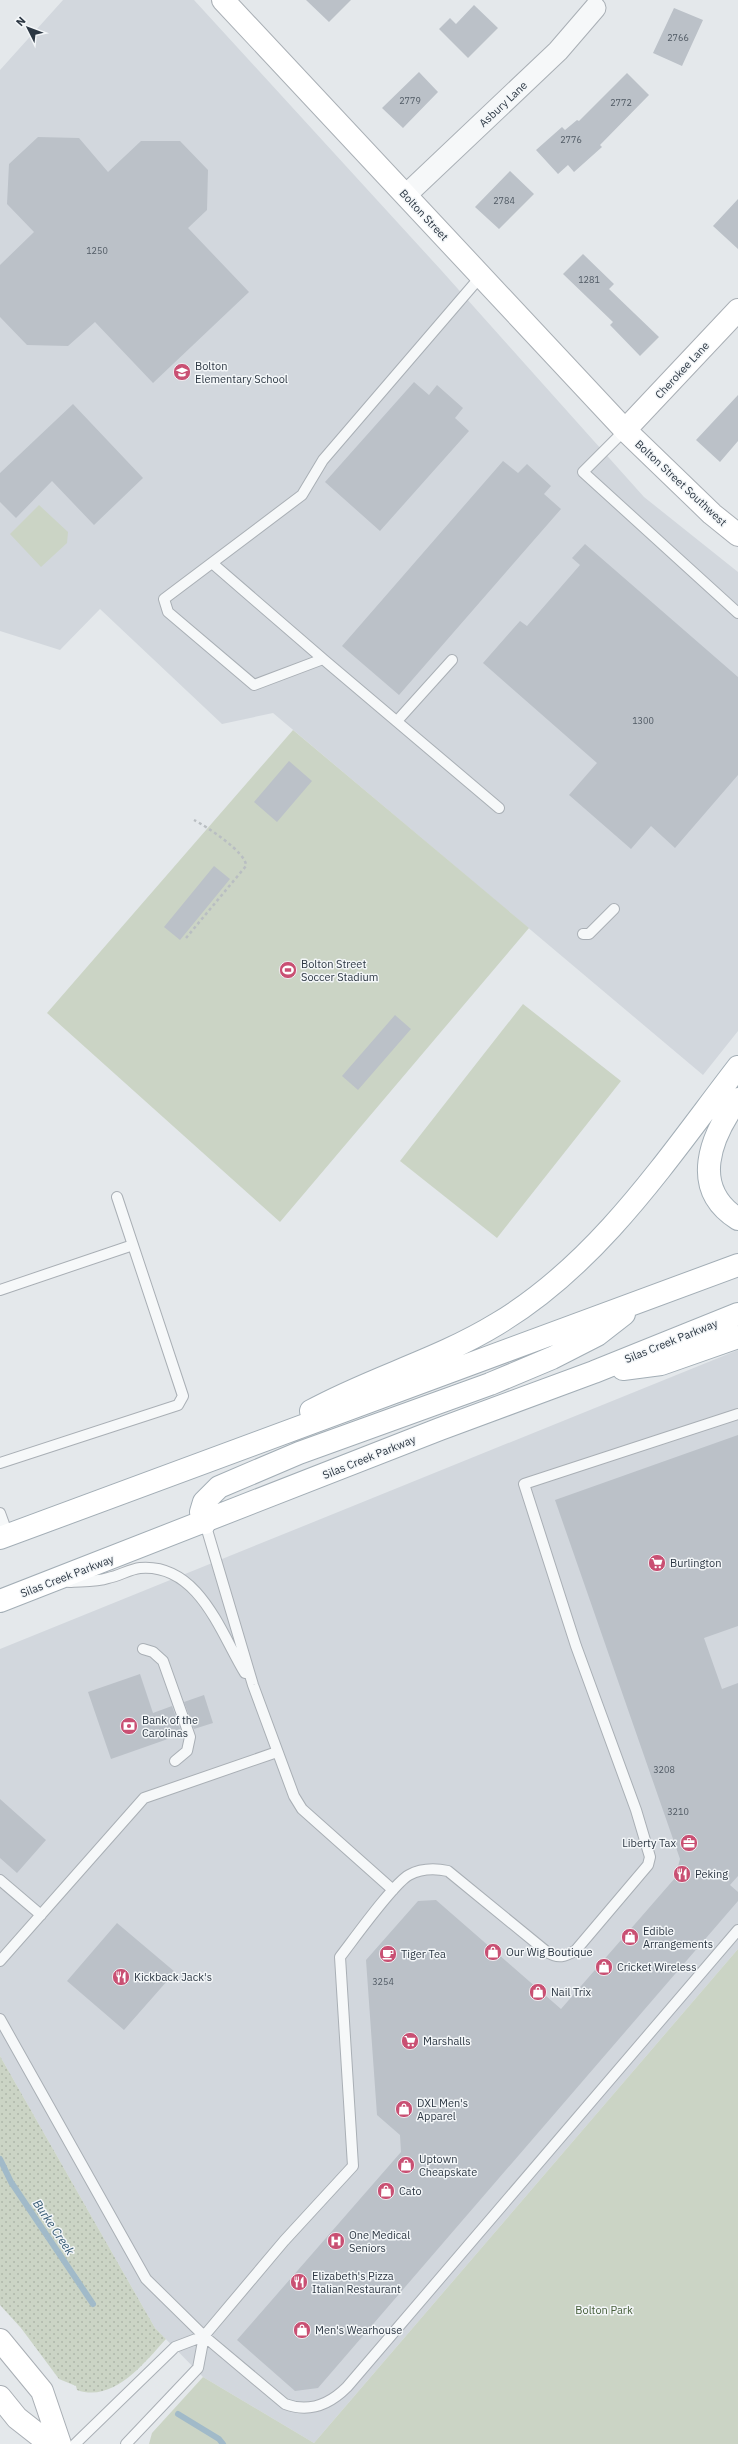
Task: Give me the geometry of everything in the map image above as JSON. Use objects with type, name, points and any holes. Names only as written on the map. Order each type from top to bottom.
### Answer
[{"type":"main road","name":"Bolton Street","points":[[223,0],[625,430]]},
{"type":"main road","name":"Cherokee Lane","points":[[625,430],[738,310]]},
{"type":"main road","name":"Bolton Street Southwest","points":[[625,430],[712,514],[738,535]]},
{"type":"main road","points":[[253,1444],[342,1394],[432,1358],[465,1342],[498,1324],[530,1302],[597,1243],[632,1204],[738,1067]]},
{"type":"main road","points":[[738,1099],[714,1140],[709,1170],[712,1190],[717,1199],[723,1208],[738,1219]]},
{"type":"main road","points":[[4,1537],[738,1265]]},
{"type":"main road","points":[[205,1523],[201,1512],[204,1502],[219,1487],[299,1453],[490,1384],[552,1358],[597,1335],[643,1300]]},
{"type":"main road","name":"Silas Creek Parkway","points":[[0,1601],[51,1583],[205,1523],[440,1429],[594,1372],[738,1314]]},
{"type":"main road","points":[[594,1372],[660,1364],[738,1337]]},
{"type":"main road","points":[[0,2340],[42,2391],[60,2444]]},
{"type":"main road","points":[[0,2397],[17,2418],[50,2444]]},
{"type":"street","name":"Asbury Lane","points":[[406,195],[558,51],[595,8]]},
{"type":"lane","points":[[324,659],[254,685],[168,612],[164,599],[302,494],[323,460],[481,276]]},
{"type":"lane","points":[[625,430],[583,472],[738,614]]},
{"type":"lane","points":[[212,563],[499,808]]},
{"type":"lane","points":[[397,721],[452,660]]},
{"type":"lane","points":[[583,934],[589,934],[614,908]]},
{"type":"lane","points":[[0,1463],[178,1405],[181,1402],[183,1396],[116,1197]]},
{"type":"lane","points":[[0,1290],[133,1245]]},
{"type":"lane","points":[[75,2444],[175,2347],[204,2336],[284,2242],[353,2166],[340,1957],[393,1890],[408,1876],[420,1870],[436,1868],[448,1871],[547,1952],[555,1957],[567,1956],[576,1950],[648,1865],[650,1857],[636,1810],[576,1646],[524,1484],[738,1414]]},
{"type":"lane","points":[[0,1513],[4,1537]]},
{"type":"lane","points":[[205,1523],[253,1685],[287,1784],[302,1809],[393,1890]]},
{"type":"lane","points":[[51,1583],[107,1579],[140,1568],[172,1573],[195,1590],[205,1602],[253,1685]]},
{"type":"lane","points":[[143,1649],[153,1652],[163,1661],[190,1737],[187,1751],[175,1761]]},
{"type":"lane","points":[[0,1961],[144,1798],[277,1752]]},
{"type":"lane","points":[[0,1880],[40,1915]]},
{"type":"lane","points":[[0,2019],[146,2279],[204,2336],[285,2404],[297,2408],[310,2408],[336,2399],[738,1930]]},
{"type":"lane","points":[[126,2444],[198,2368],[204,2336]]},
{"type":"path","points":[[186,938],[242,872],[246,863],[241,855],[207,826],[194,820]]},
{"type":"shaded area","points":[[63,0],[194,0],[441,270],[644,497],[738,572],[738,1031],[703,1075],[273,713],[222,724],[100,609],[60,650],[0,631],[0,70]]},
{"type":"shaded area","points":[[738,1350],[738,1949],[314,2443],[203,2377],[155,2328],[0,2056],[0,1649]]},
{"type":"green space","points":[[39,505],[68,532],[67,543],[41,567],[10,534]]},
{"type":"green space","name":"Bolton Street Soccer Stadium","points":[[293,730],[529,928],[280,1222],[47,1013]]},
{"type":"green space","points":[[523,1004],[621,1081],[497,1238],[400,1161]]},
{"type":"green space","name":"Bolton Park","points":[[738,1949],[738,2444],[149,2444],[152,2433],[203,2377],[314,2443]]},
{"type":"green space","points":[[0,2056],[155,2328],[166,2339],[138,2369],[116,2386],[103,2391],[91,2393],[77,2390],[76,2386],[59,2379],[21,2328],[0,2305]]},
{"type":"building","points":[[306,0],[351,0],[329,22]]},
{"type":"building","points":[[474,5],[498,28],[468,58],[439,29],[450,18],[456,24]]},
{"type":"building","points":[[674,8],[703,20],[682,66],[653,53]]},
{"type":"building","points":[[419,72],[438,92],[403,128],[382,108]]},
{"type":"building","points":[[627,73],[649,95],[600,145],[602,147],[574,172],[568,165],[558,174],[536,150],[562,127],[565,130],[577,120],[579,121]]},
{"type":"building","points":[[38,137],[79,138],[108,172],[141,141],[180,141],[208,170],[207,210],[188,228],[249,292],[153,383],[95,322],[68,346],[27,345],[0,317],[0,265],[34,232],[7,204],[9,164]]},
{"type":"building","points":[[510,171],[534,194],[499,229],[475,207]]},
{"type":"building","points":[[738,199],[738,249],[713,226]]},
{"type":"building","points":[[583,254],[614,284],[609,289],[659,337],[640,356],[610,325],[613,322],[563,274]]},
{"type":"building","points":[[414,382],[429,395],[437,385],[463,408],[455,418],[469,431],[380,531],[325,482]]},
{"type":"building","points":[[738,395],[738,441],[720,462],[696,440]]},
{"type":"building","points":[[73,404],[143,478],[94,525],[52,481],[16,518],[0,502],[0,473]]},
{"type":"building","points":[[503,461],[518,473],[527,464],[551,486],[544,494],[561,509],[399,695],[342,646]]},
{"type":"building","points":[[585,544],[738,677],[738,775],[675,848],[651,826],[631,849],[569,795],[597,763],[483,663],[520,621],[527,626],[580,565],[572,558]]},
{"type":"building","points":[[289,761],[312,781],[277,822],[254,802]]},
{"type":"building","points":[[214,866],[230,879],[180,940],[164,927]]},
{"type":"building","points":[[395,1015],[411,1029],[358,1090],[342,1076]]},
{"type":"building","points":[[738,1435],[738,1626],[704,1638],[722,1689],[738,1683],[738,1876],[730,1885],[738,1892],[738,1901],[318,2388],[295,2391],[237,2340],[401,2152],[400,2135],[377,2115],[366,1960],[418,1901],[436,1900],[561,2009],[675,1878],[680,1859],[555,1500]]},
{"type":"building","name":"Bank of the Carolinas","points":[[140,1674],[153,1713],[172,1706],[182,1734],[111,1759],[88,1692]]},
{"type":"building","points":[[204,1695],[213,1723],[194,1729],[184,1702]]},
{"type":"building","points":[[0,1799],[46,1840],[17,1873],[0,1858]]},
{"type":"building","name":"Kickback Jack's","points":[[117,1923],[175,1972],[124,2030],[67,1981]]},
{"type":"waterway","name":"Burke Creek","points":[[0,2159],[11,2182],[93,2304]]},
{"type":"waterway","name":"Burke Creek","points":[[178,2414],[219,2439],[223,2444]]},
{"type":"place","name":"Bolton Elementary School","points":[[182,372]]},
{"type":"place","name":"Bolton Street Soccer Stadium","points":[[288,970]]},
{"type":"place","name":"Burlington","points":[[657,1563]]},
{"type":"place","name":"Bank of the Carolinas","points":[[129,1726]]},
{"type":"place","name":"Liberty Tax","points":[[689,1843]]},
{"type":"place","name":"Peking","points":[[682,1874]]},
{"type":"place","name":"Edible Arrangements","points":[[630,1937]]},
{"type":"place","name":"Our Wig Boutique","points":[[493,1952]]},
{"type":"place","name":"Tiger Tea","points":[[388,1954]]},
{"type":"place","name":"Cricket Wireless","points":[[604,1967]]},
{"type":"place","name":"Kickback Jack's","points":[[121,1977]]},
{"type":"place","name":"Nail Trix","points":[[538,1992]]},
{"type":"place","name":"Marshalls","points":[[410,2041]]},
{"type":"place","name":"DXL Men's Apparel","points":[[404,2109]]},
{"type":"place","name":"Uptown Cheapskate","points":[[406,2165]]},
{"type":"place","name":"Cato","points":[[386,2191]]},
{"type":"place","name":"One Medical Seniors","points":[[336,2241]]},
{"type":"place","name":"Elizabeth's Pizza Italian Restaurant","points":[[299,2282]]},
{"type":"place","name":"Men's Wearhouse","points":[[302,2330]]}]
